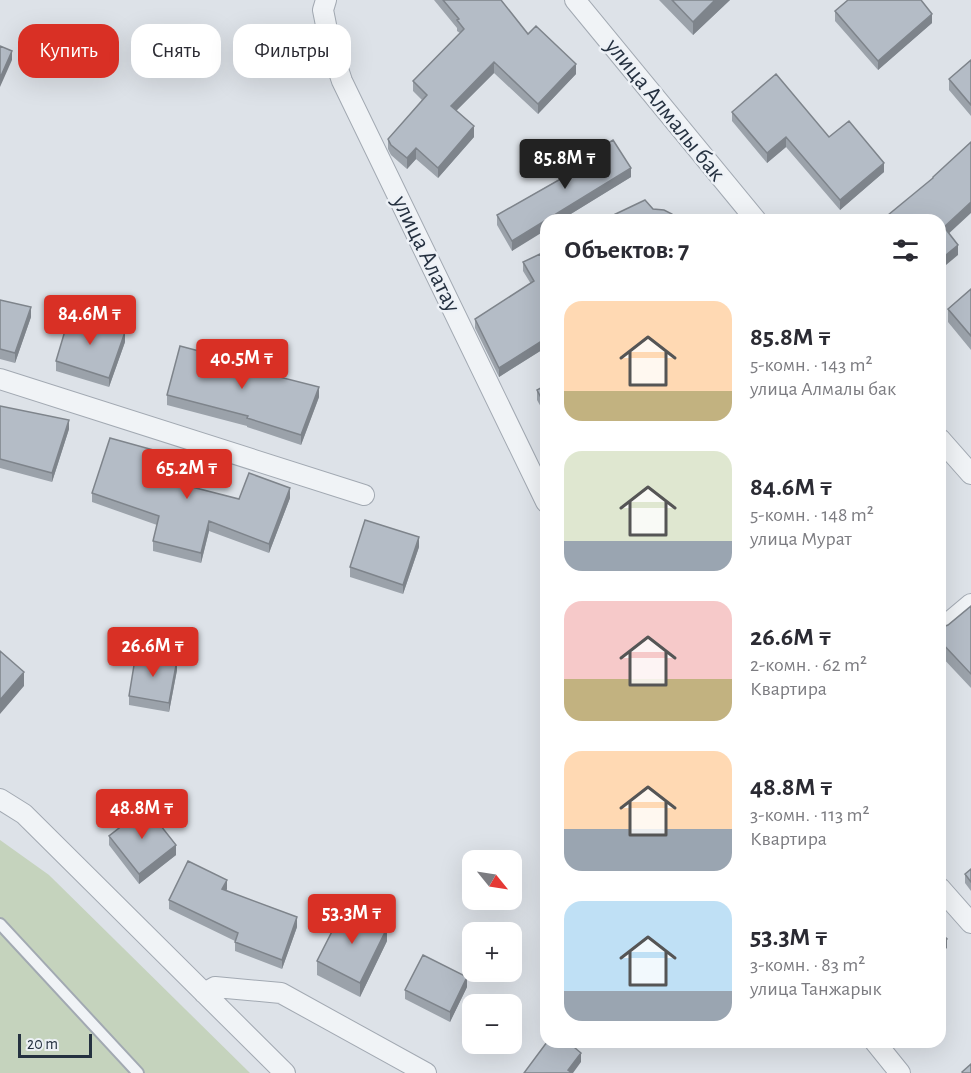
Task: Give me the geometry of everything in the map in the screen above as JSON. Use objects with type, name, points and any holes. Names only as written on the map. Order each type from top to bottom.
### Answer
[{"type":"street","name":"улица Алатау","points":[[326,0],[323,10],[325,22],[342,81],[540,490]]},
{"type":"street","name":"улица Алмалы бак","points":[[575,0],[751,214]]},
{"type":"street","points":[[0,379],[364,495]]},
{"type":"street","points":[[946,446],[971,474]]},
{"type":"street","points":[[946,625],[971,604]]},
{"type":"street","points":[[0,799],[24,814],[285,1073]]},
{"type":"street","points":[[946,895],[971,923]]},
{"type":"street","points":[[204,993],[215,987],[281,993],[426,1073]]},
{"type":"street","points":[[880,1048],[900,1073]]},
{"type":"lane","points":[[0,924],[138,1073]]},
{"type":"green space","points":[[0,840],[49,875],[250,1073],[0,1073]]},
{"type":"building","points":[[443,0],[501,0],[528,34],[536,26],[576,64],[538,104],[494,62],[451,106],[474,126],[438,168],[416,148],[407,158],[391,145],[388,139],[427,95],[413,81],[464,29],[457,20],[459,19]]},
{"type":"building","points":[[672,0],[715,0],[693,22]]},
{"type":"building","points":[[848,0],[921,0],[932,14],[878,61],[835,11]]},
{"type":"building","points":[[0,46],[12,51],[0,78]]},
{"type":"building","points":[[971,60],[971,105],[949,79]]},
{"type":"building","points":[[776,74],[829,137],[849,121],[884,163],[840,200],[786,137],[767,153],[732,112]]},
{"type":"building","points":[[613,140],[631,168],[556,214],[540,214],[540,224],[512,241],[497,215],[566,176],[563,171]]},
{"type":"building","points":[[971,142],[971,202],[946,225],[946,214],[889,214],[933,178]]},
{"type":"building","points":[[645,200],[653,209],[664,210],[672,214],[616,214]]},
{"type":"building","points":[[946,230],[958,245],[946,255]]},
{"type":"building","points":[[540,254],[540,342],[499,368],[475,319],[534,281],[523,262]]},
{"type":"building","points":[[971,289],[971,336],[948,309]]},
{"type":"building","points":[[0,300],[31,307],[15,353],[0,349]]},
{"type":"building","points":[[70,314],[125,332],[109,378],[56,361]]},
{"type":"building","points":[[180,346],[237,361],[236,366],[319,387],[301,435],[247,418],[248,416],[167,395]]},
{"type":"building","points":[[0,406],[69,420],[52,473],[0,459]]},
{"type":"building","points":[[110,438],[157,451],[149,476],[239,499],[249,473],[290,488],[269,544],[209,521],[201,553],[153,541],[159,516],[92,493]]},
{"type":"building","points":[[365,520],[419,537],[403,585],[350,567]]},
{"type":"building","points":[[971,606],[971,674],[946,647],[946,626]]},
{"type":"building","points":[[0,651],[24,672],[0,700]]},
{"type":"building","points":[[136,653],[177,660],[169,703],[129,696]]},
{"type":"building","points":[[146,807],[176,845],[139,874],[109,836]]},
{"type":"building","points":[[188,861],[227,880],[222,889],[297,917],[282,960],[235,942],[238,933],[169,900]]},
{"type":"building","points":[[971,869],[971,882],[965,874]]},
{"type":"building","points":[[345,906],[387,928],[360,983],[317,961]]},
{"type":"building","points":[[423,955],[462,974],[462,982],[465,982],[450,1012],[405,990]]},
{"type":"building","points":[[543,1048],[575,1048],[581,1053],[568,1070],[572,1073],[524,1073]]},
{"type":"building","points":[[971,1064],[971,1073],[962,1072]]}]
